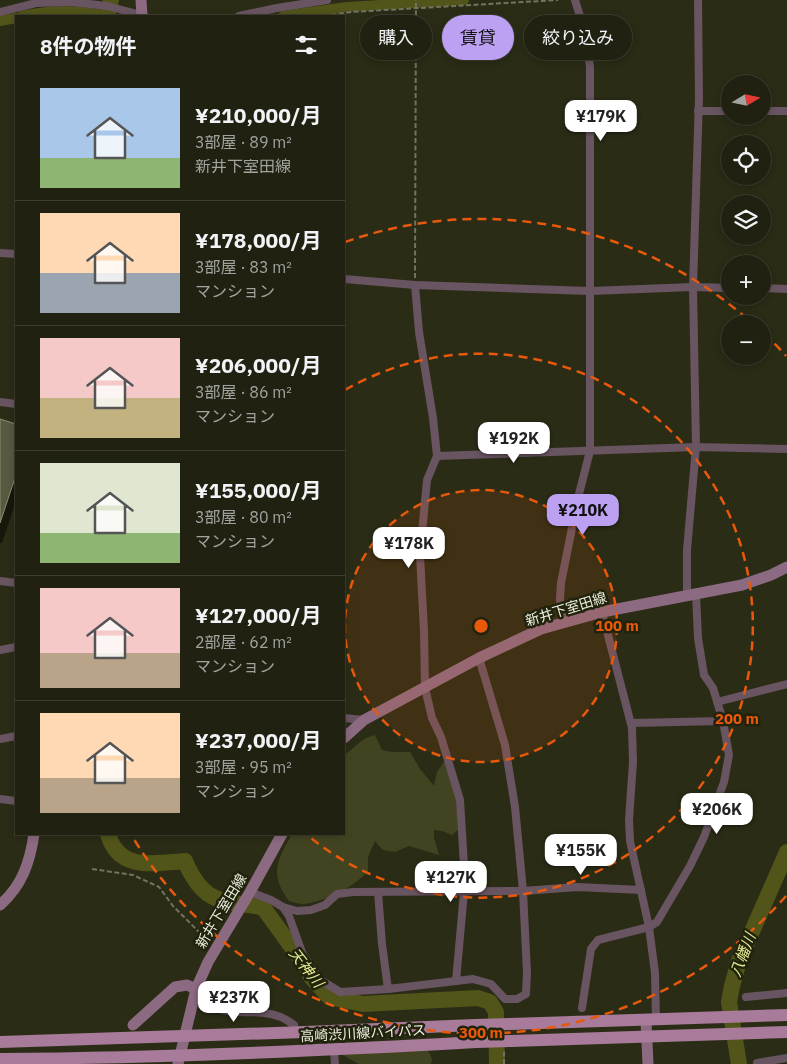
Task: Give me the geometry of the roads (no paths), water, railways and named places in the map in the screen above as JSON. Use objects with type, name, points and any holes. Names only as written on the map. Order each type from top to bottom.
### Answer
[{"type":"main road","points":[[141,0],[142,15]]},
{"type":"main road","name":"新井下室田線","points":[[345,737],[364,720],[479,658],[541,629],[602,612],[742,585],[787,567]]},
{"type":"main road","points":[[0,905],[15,890],[23,876],[29,860],[34,835]]},
{"type":"main road","name":"新井下室田線","points":[[179,1060],[196,989],[208,962],[281,835]]},
{"type":"main road","points":[[134,1025],[175,987],[187,985],[196,989]]},
{"type":"main road","name":"高崎渋川線バイパス","points":[[0,1042],[787,1015]]},
{"type":"main road","points":[[648,1064],[647,1036],[651,1021]]},
{"type":"main road","name":"高崎渋川線バイパス","points":[[0,1060],[179,1060],[476,1042],[787,1032]]},
{"type":"street","points":[[9,0],[9,10]]},
{"type":"street","points":[[249,15],[279,12],[327,0]]},
{"type":"street","points":[[565,622],[561,610],[561,583],[578,498],[590,451],[590,67],[586,36],[575,0]]},
{"type":"street","points":[[582,1008],[591,949],[594,944],[598,940],[649,927],[657,922],[670,901],[704,837],[724,782],[729,755],[723,721],[714,688],[704,675],[691,595],[687,550],[696,447],[693,287],[698,111],[698,0]]},
{"type":"street","points":[[0,12],[36,3],[70,2],[118,8],[139,15]]},
{"type":"street","points":[[698,111],[721,111]]},
{"type":"street","points":[[771,111],[787,111]]},
{"type":"street","points":[[0,253],[15,254]]},
{"type":"street","points":[[345,279],[415,285],[590,291],[721,288]]},
{"type":"street","points":[[415,285],[419,332],[433,418],[437,456],[427,480],[420,556],[425,688],[432,718],[441,737],[460,800],[465,882],[456,981]]},
{"type":"street","points":[[771,288],[787,288]]},
{"type":"street","points":[[0,402],[15,404]]},
{"type":"street","points":[[437,456],[696,447],[787,449]]},
{"type":"street","points":[[0,581],[15,583]]},
{"type":"street","points":[[602,612],[631,723],[630,841],[649,927],[655,974],[651,1021]]},
{"type":"street","points":[[0,650],[15,647]]},
{"type":"street","points":[[283,907],[289,916],[303,955],[319,979],[340,992],[473,979],[490,984],[505,999],[517,999],[526,994],[527,973],[523,891],[515,807],[505,745],[479,658]]},
{"type":"street","points":[[718,702],[787,684]]},
{"type":"street","points":[[345,718],[364,720]]},
{"type":"street","points":[[631,723],[723,721]]},
{"type":"street","points":[[0,738],[15,736]]},
{"type":"street","points":[[0,800],[15,801]]},
{"type":"street","points":[[250,892],[283,907],[298,911],[311,910],[324,905],[337,894],[523,891],[577,888],[641,890]]},
{"type":"street","points":[[378,892],[388,988]]},
{"type":"street","points":[[196,989],[204,1001],[222,1011],[268,1014],[281,1017],[294,1025]]},
{"type":"street","points":[[746,997],[787,993]]},
{"type":"street","points":[[334,1050],[335,1064]]},
{"type":"street","points":[[757,1062],[787,1058]]},
{"type":"waterway","name":"天神川","points":[[107,15],[111,0]]},
{"type":"waterway","points":[[290,15],[347,7],[464,0]]},
{"type":"waterway","points":[[29,15],[64,12],[99,15]]},
{"type":"waterway","points":[[0,21],[15,18]]},
{"type":"waterway","name":"天神川","points":[[108,835],[113,846],[120,855],[129,860],[150,863],[185,861],[199,885],[214,898],[261,907],[304,964],[311,977],[329,997],[363,1004],[478,998],[490,1002],[496,1012],[497,1064]]},
{"type":"waterway","name":"八幡川","points":[[739,1064],[729,1002],[732,986],[739,961],[787,852]]}]
